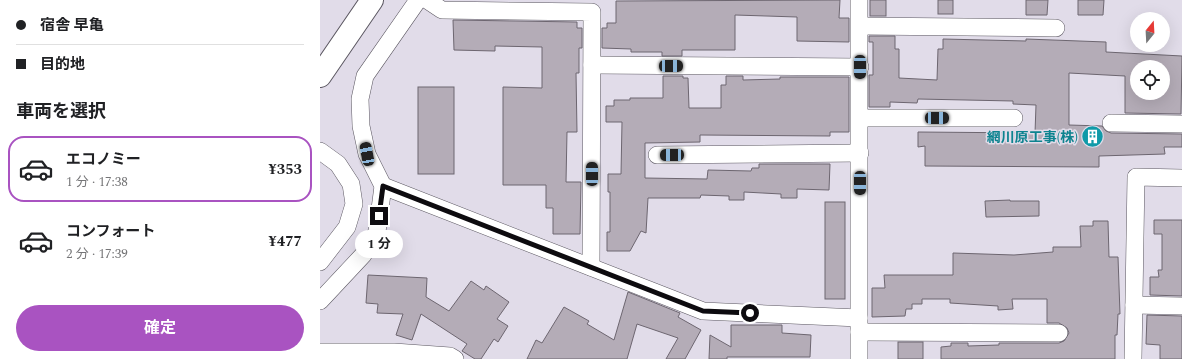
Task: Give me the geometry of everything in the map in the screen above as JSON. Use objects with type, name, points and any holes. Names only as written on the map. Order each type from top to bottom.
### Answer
[{"type":"highway","points":[[320,76],[372,0]]},
{"type":"street","points":[[320,301],[363,255],[377,232],[383,186],[367,154],[361,126],[360,99],[365,76],[418,0]]},
{"type":"street","points":[[427,0],[442,10],[592,12],[591,267]]},
{"type":"street","points":[[859,0],[859,359]]},
{"type":"street","points":[[860,26],[1056,28]]},
{"type":"street","points":[[592,65],[860,67]]},
{"type":"street","points":[[860,118],[1014,118]]},
{"type":"street","points":[[1111,123],[1182,124]]},
{"type":"street","points":[[320,150],[338,164],[351,184],[354,204],[347,227],[320,262]]},
{"type":"street","points":[[657,155],[860,153]]},
{"type":"street","points":[[1133,359],[1136,177],[1182,178]]},
{"type":"street","points":[[383,186],[703,311],[859,325],[1058,333]]},
{"type":"street","points":[[1134,305],[1182,306]]},
{"type":"street","points":[[320,352],[394,352],[450,356],[455,359]]},
{"type":"building","points":[[840,0],[839,18],[849,18],[849,42],[797,41],[797,17],[735,15],[735,50],[682,50],[682,56],[662,56],[662,52],[631,52],[631,49],[602,48],[602,28],[607,28],[607,23],[616,23],[616,1]]},
{"type":"building","points":[[870,0],[886,0],[886,16],[870,16]]},
{"type":"building","points":[[938,0],[953,0],[953,14],[938,14]]},
{"type":"building","points":[[1026,0],[1048,0],[1047,15],[1026,15]]},
{"type":"building","points":[[1078,0],[1104,0],[1103,15],[1078,15]]},
{"type":"building","points":[[453,20],[577,22],[577,28],[582,28],[582,48],[579,48],[579,73],[576,73],[577,132],[567,132],[566,182],[581,182],[580,234],[553,234],[553,208],[546,208],[546,185],[503,185],[503,87],[542,88],[542,47],[495,46],[495,51],[454,50]]},
{"type":"building","points":[[869,36],[895,36],[895,49],[899,49],[899,78],[937,80],[938,49],[943,49],[943,39],[1026,41],[1026,39],[1106,42],[1106,52],[1182,56],[1181,114],[1125,113],[1125,76],[1069,73],[1069,125],[1102,126],[1106,131],[1111,133],[1182,134],[1182,147],[1164,147],[1165,154],[1099,156],[1099,167],[925,166],[925,146],[918,147],[918,132],[1035,133],[1036,105],[1013,104],[1013,101],[918,99],[917,103],[890,102],[890,107],[869,107],[869,75],[873,75],[873,42],[869,42]]},
{"type":"building","points":[[663,76],[683,76],[683,78],[688,78],[689,108],[721,108],[721,85],[726,85],[726,76],[743,76],[743,80],[780,79],[780,77],[849,77],[849,132],[830,132],[830,136],[700,135],[700,142],[645,143],[645,178],[707,179],[708,170],[751,171],[752,168],[759,168],[759,164],[830,164],[829,190],[797,189],[797,198],[781,198],[781,194],[744,192],[744,200],[729,200],[729,196],[701,195],[700,198],[648,198],[646,233],[641,231],[630,251],[607,251],[607,232],[610,232],[610,192],[608,192],[608,174],[621,174],[622,122],[606,122],[606,106],[614,106],[614,100],[630,100],[630,98],[663,98]]},
{"type":"building","points":[[418,87],[454,87],[454,174],[418,174]]},
{"type":"building","points":[[985,201],[1039,201],[1039,216],[986,217]]},
{"type":"building","points":[[825,202],[845,202],[845,299],[825,299]]},
{"type":"building","points":[[1154,220],[1182,220],[1182,296],[1150,295],[1150,277],[1159,277],[1158,270],[1162,270],[1162,234],[1154,234]]},
{"type":"building","points":[[1093,221],[1108,221],[1109,257],[1118,257],[1120,314],[1118,314],[1117,335],[1115,335],[1115,359],[941,359],[941,347],[951,346],[951,343],[968,343],[968,346],[999,345],[999,343],[1059,343],[1064,341],[1069,333],[1067,328],[1059,323],[1047,323],[1047,299],[1012,299],[1013,309],[998,310],[998,306],[950,303],[950,299],[922,299],[922,304],[912,304],[912,309],[906,309],[905,316],[872,317],[872,288],[885,288],[884,275],[953,275],[953,253],[1014,255],[1053,252],[1053,247],[1081,247],[1080,226],[1093,226]]},
{"type":"building","points":[[368,275],[427,278],[426,297],[449,311],[471,281],[484,290],[486,286],[509,302],[497,319],[508,326],[498,342],[494,339],[481,359],[475,359],[462,351],[467,344],[421,314],[412,340],[396,335],[403,314],[377,313],[378,304],[366,303]]},
{"type":"building","points":[[628,292],[680,313],[678,317],[701,330],[685,359],[666,359],[678,338],[637,324],[627,359],[527,359],[536,340],[542,343],[564,307],[589,321],[587,324],[614,340]]},
{"type":"building","points":[[1147,315],[1182,316],[1182,359],[1160,359],[1160,345],[1146,344]]},
{"type":"building","points":[[731,325],[782,325],[782,333],[811,335],[810,357],[727,357],[727,359],[709,359],[710,335],[731,347]]},
{"type":"building","points":[[898,342],[923,342],[923,359],[898,359]]},
{"type":"place","name":"網川原工事(株)","points":[[1093,137]]},
{"type":"route","points":[[379,216],[383,186],[703,311],[750,313]]}]
